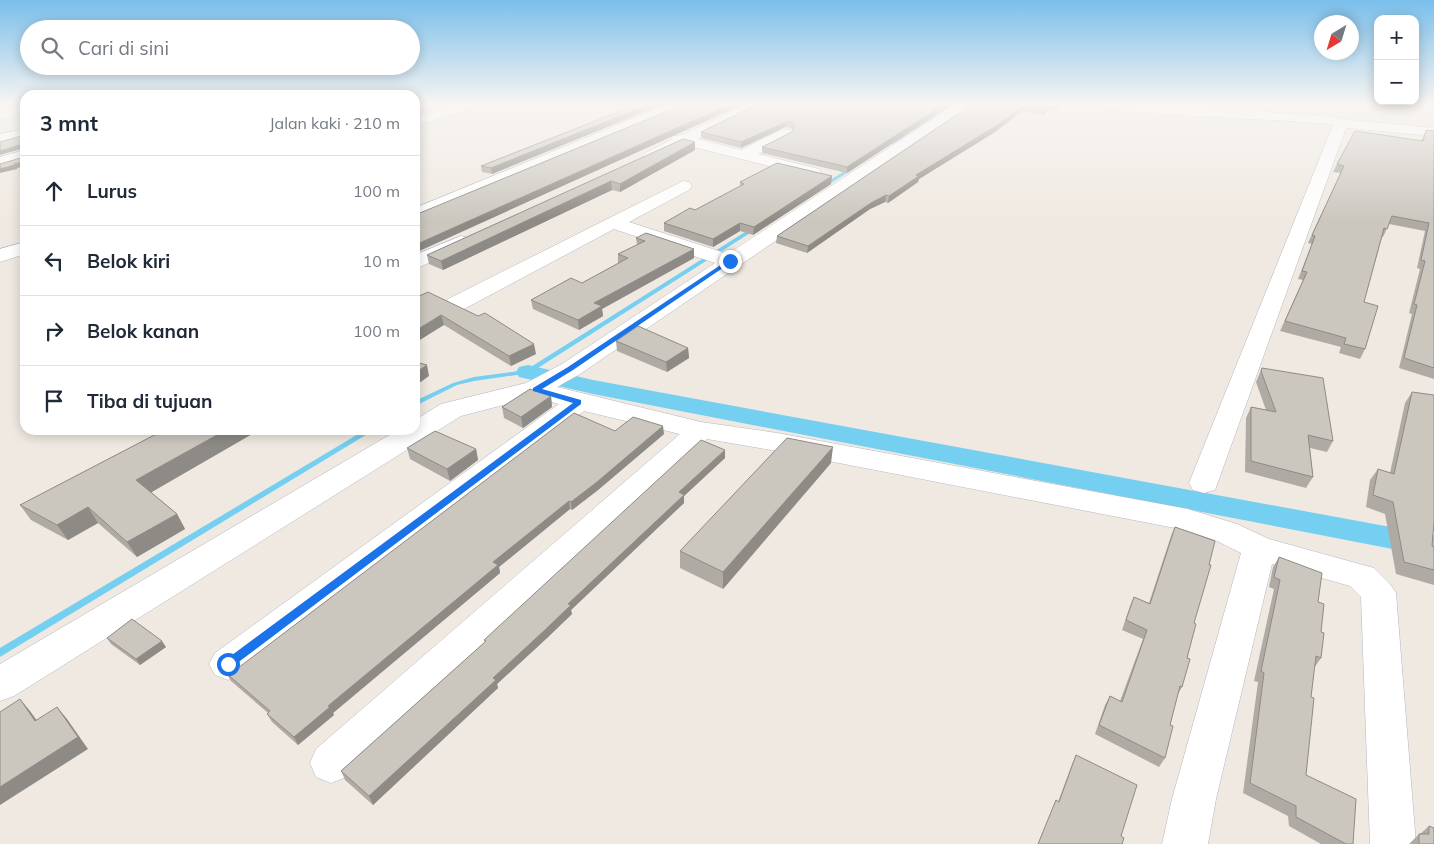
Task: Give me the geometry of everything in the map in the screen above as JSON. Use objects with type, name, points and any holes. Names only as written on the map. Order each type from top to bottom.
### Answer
[{"type":"street","points":[[420,213],[591,142]]},
{"type":"street","points":[[639,161],[679,142]]},
{"type":"street","points":[[693,142],[841,179]]},
{"type":"street","points":[[743,155],[768,142]]},
{"type":"street","points":[[420,429],[451,410],[542,385],[571,369],[722,258],[841,179],[902,142]]},
{"type":"street","points":[[1204,483],[1327,142]]},
{"type":"street","points":[[0,162],[20,156]]},
{"type":"street","points":[[456,304],[683,186]]},
{"type":"street","points":[[614,223],[722,258]]},
{"type":"street","points":[[420,261],[478,234]]},
{"type":"street","points":[[0,256],[20,250]]},
{"type":"street","points":[[542,385],[578,402],[701,430],[777,442],[1188,520],[1226,532],[1259,548],[1362,577],[1378,593],[1393,844]]},
{"type":"street","points":[[228,664],[578,402]]},
{"type":"street","points":[[331,763],[701,430]]},
{"type":"street","points":[[0,684],[410,435]]},
{"type":"street","points":[[1187,843],[1194,799],[1259,548]]},
{"type":"building","points":[[0,142],[20,142],[20,145],[0,151]]},
{"type":"building","points":[[541,142],[554,142],[491,168],[481,166]]},
{"type":"building","points":[[591,142],[645,142],[420,243],[420,213]]},
{"type":"building","points":[[676,142],[694,142],[620,184],[611,181],[441,261],[427,255]]},
{"type":"building","points":[[771,142],[885,142],[847,167],[762,147]]},
{"type":"building","points":[[916,142],[969,142],[916,175],[919,176],[889,196],[886,195],[871,203],[808,246],[777,236]]},
{"type":"building","points":[[1349,142],[1434,142],[1434,368],[1404,358],[1417,305],[1414,304],[1425,261],[1421,260],[1429,223],[1392,216],[1387,229],[1384,228],[1364,302],[1378,306],[1365,349],[1344,344],[1346,338],[1285,321],[1307,272],[1302,271],[1315,236],[1312,235],[1344,166],[1337,164]]},
{"type":"building","points":[[20,158],[20,162],[15,165],[0,169],[0,164]]},
{"type":"building","points":[[777,163],[832,176],[754,227],[740,223],[713,239],[664,223],[690,208],[695,210],[744,184],[740,182]]},
{"type":"building","points":[[646,233],[694,249],[594,303],[602,306],[578,320],[531,300],[571,278],[582,283],[628,258],[618,254],[645,241],[636,238]]},
{"type":"building","points":[[428,292],[478,316],[485,313],[534,344],[509,356],[441,315],[420,328],[420,296]]},
{"type":"building","points":[[638,326],[688,348],[666,362],[616,341]]},
{"type":"building","points":[[420,363],[427,365],[420,370]]},
{"type":"building","points":[[1262,368],[1323,378],[1333,441],[1308,435],[1313,477],[1251,461],[1251,407],[1276,412],[1261,371]]},
{"type":"building","points":[[530,389],[551,396],[521,417],[502,407]]},
{"type":"building","points":[[1412,392],[1434,395],[1434,522],[1432,546],[1434,547],[1434,570],[1404,562],[1393,502],[1373,495],[1378,469],[1394,474]]},
{"type":"building","points":[[574,413],[615,431],[633,417],[663,426],[597,482],[571,502],[569,501],[493,562],[498,565],[328,706],[330,707],[294,737],[267,714],[270,711],[226,673],[238,668]]},
{"type":"building","points":[[435,431],[476,449],[447,469],[407,448]]},
{"type":"building","points":[[154,435],[217,435],[136,480],[177,514],[127,542],[88,507],[57,525],[20,505]]},
{"type":"building","points":[[787,438],[833,447],[723,572],[680,551]]},
{"type":"building","points":[[701,440],[725,450],[679,492],[684,495],[568,604],[571,605],[493,678],[496,680],[369,796],[341,771],[486,641],[484,640]]},
{"type":"building","points":[[1175,527],[1215,541],[1209,565],[1211,565],[1194,623],[1196,624],[1187,658],[1190,659],[1182,687],[1180,686],[1170,725],[1173,726],[1165,758],[1099,725],[1110,696],[1122,702],[1147,630],[1126,620],[1134,597],[1150,604]]},
{"type":"building","points":[[1279,557],[1322,573],[1318,602],[1324,604],[1321,632],[1324,633],[1321,658],[1316,656],[1311,697],[1314,698],[1306,775],[1356,799],[1353,844],[1346,844],[1296,817],[1296,806],[1250,783],[1264,673],[1261,671],[1280,580],[1274,577]]},
{"type":"building","points":[[132,619],[162,641],[136,659],[107,638]]},
{"type":"building","points":[[20,699],[35,721],[57,707],[78,737],[0,787],[0,712]]},
{"type":"building","points":[[1076,755],[1137,785],[1121,836],[1124,838],[1122,844],[1038,844],[1056,800],[1059,802]]},
{"type":"building","points":[[1429,826],[1434,828],[1434,844],[1419,844],[1419,834],[1429,834]]},
{"type":"waterway","points":[[824,185],[853,168]]},
{"type":"waterway","points":[[420,402],[455,384],[474,379],[528,372],[755,228]]},
{"type":"waterway","points":[[528,372],[593,387],[1434,546]]},
{"type":"waterway","points":[[0,653],[362,435]]},
{"type":"route","points":[[228,664],[578,402],[536,389],[571,369],[730,261]]}]
